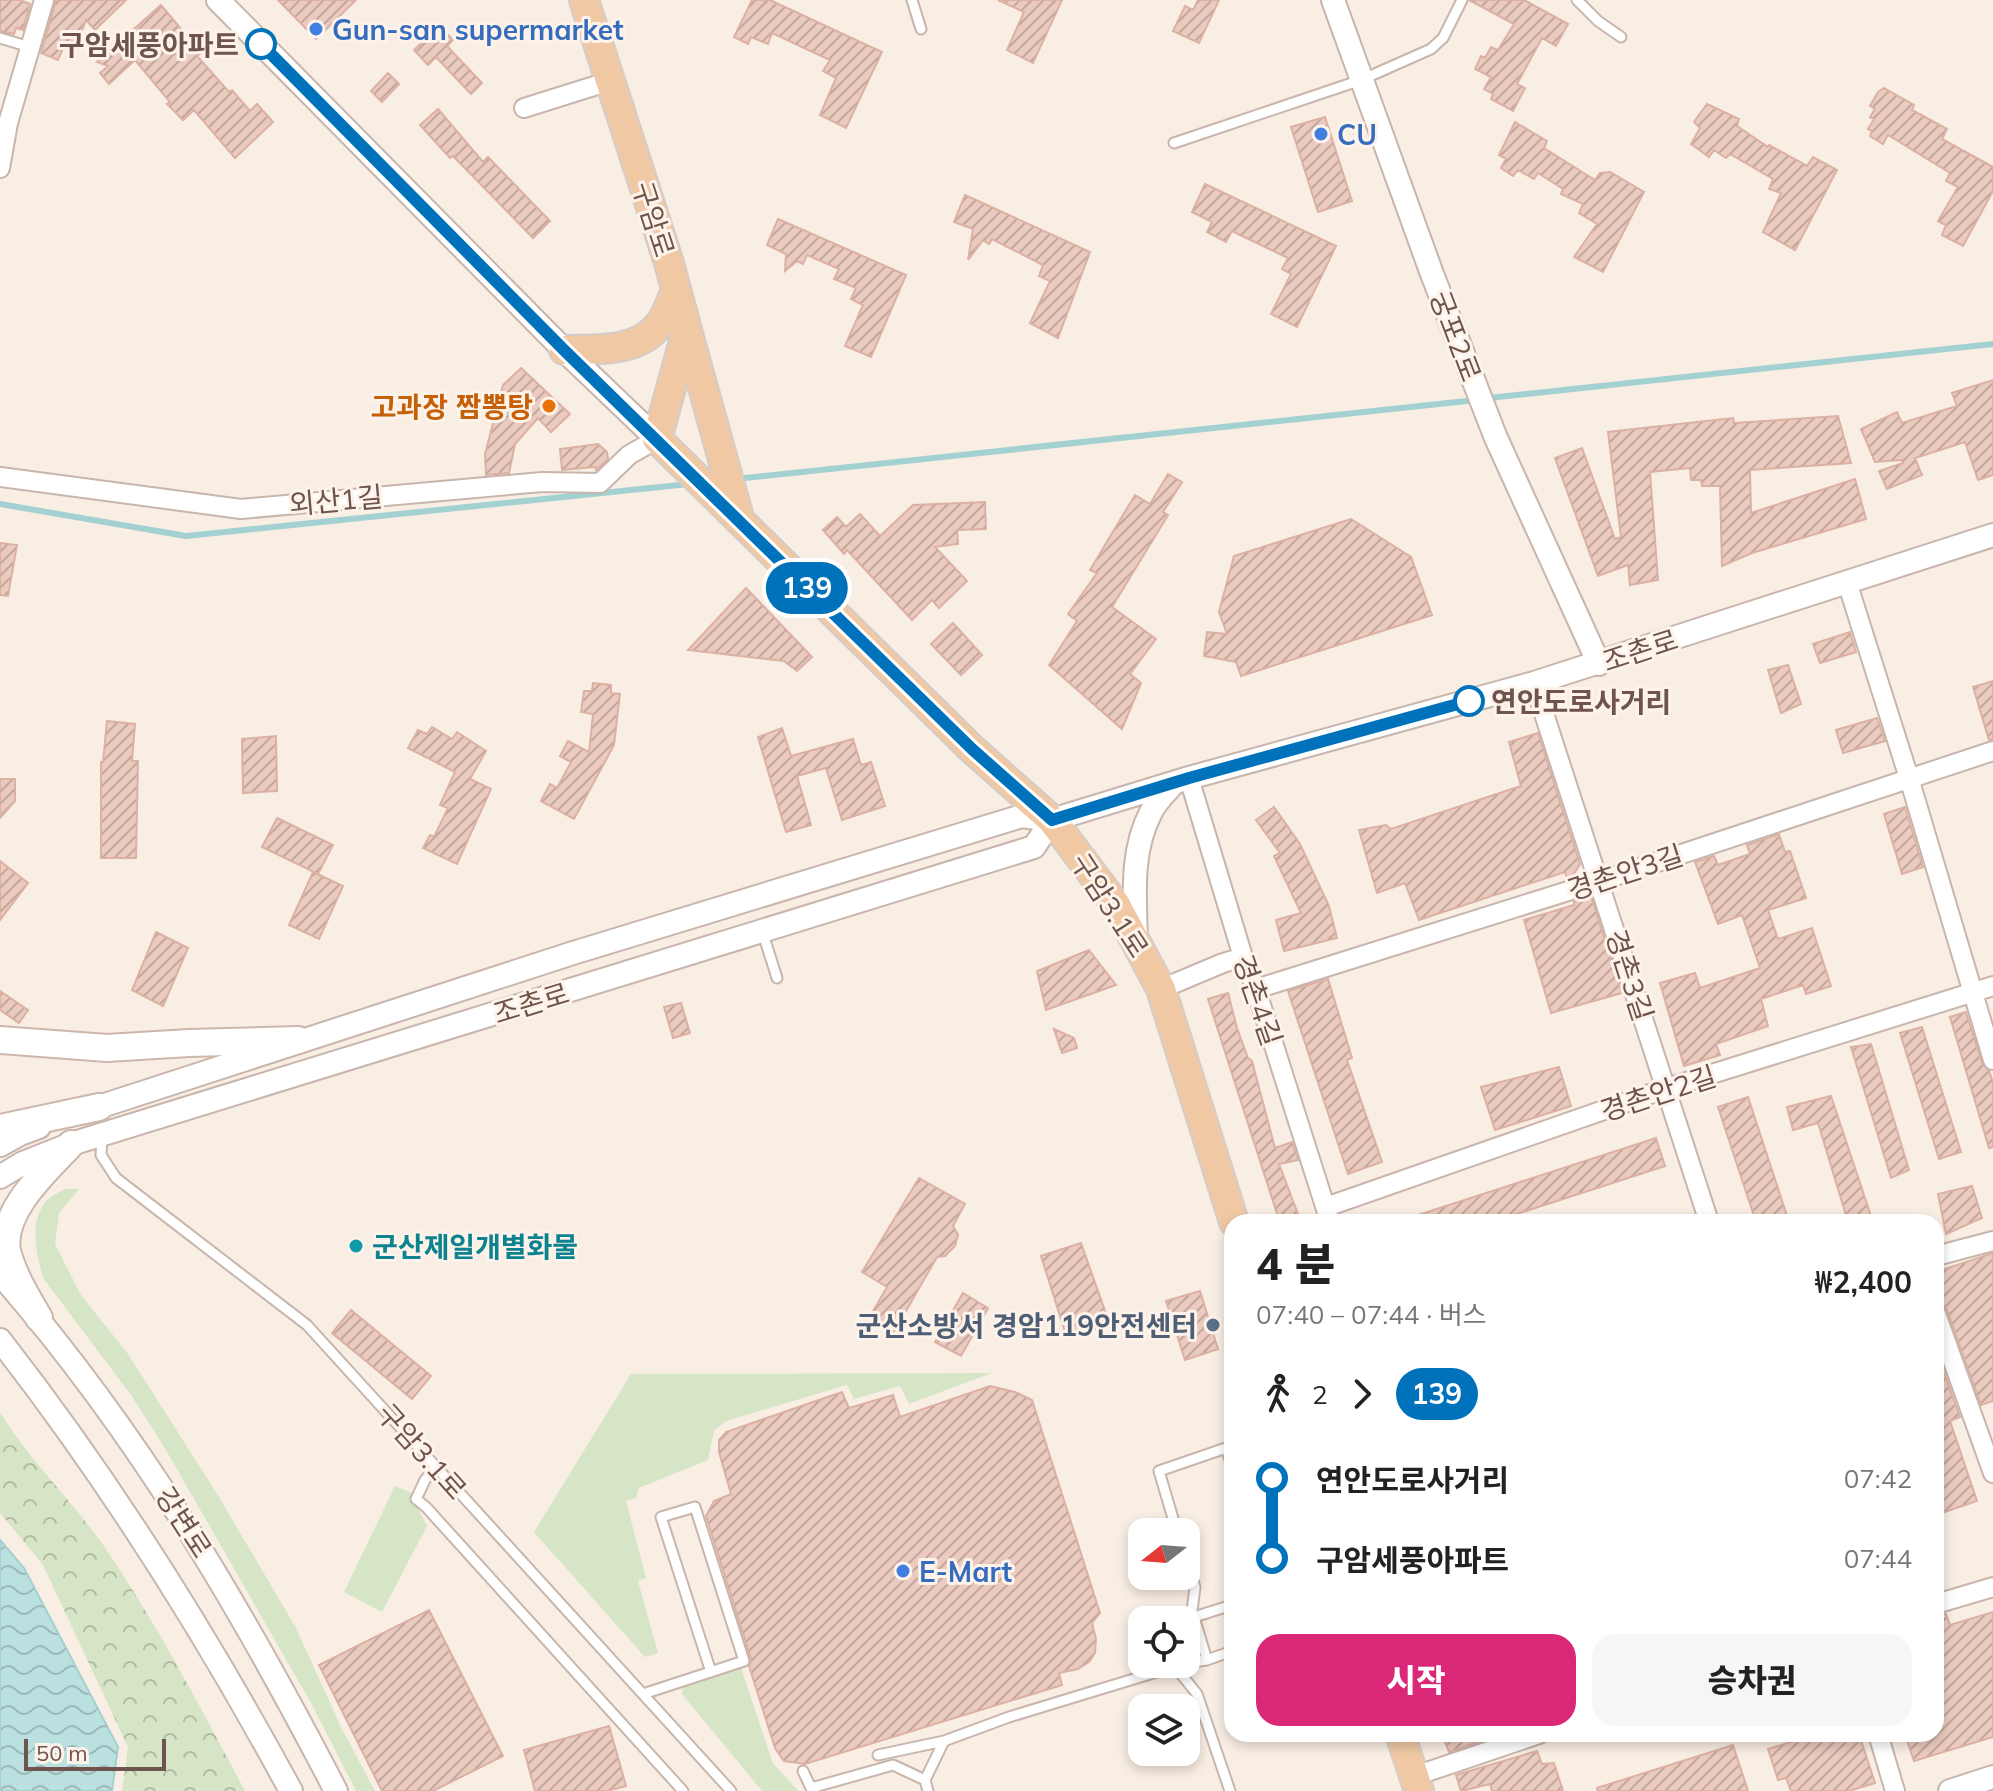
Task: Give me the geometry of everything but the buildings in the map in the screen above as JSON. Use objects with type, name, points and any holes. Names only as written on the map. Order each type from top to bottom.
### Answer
[{"type":"main road","name":"구암로","points":[[584,0],[676,290],[740,522]]},
{"type":"main road","points":[[564,350],[629,346],[644,338],[660,324],[676,290]]},
{"type":"main road","points":[[661,443],[687,330]]},
{"type":"main road","name":"구암3.1로","points":[[661,443],[972,749],[1052,820],[1116,905],[1161,989],[1231,1214]]},
{"type":"main road","points":[[0,1040],[107,1048],[298,1040]]},
{"type":"main road","points":[[0,1128],[99,1107]]},
{"type":"main road","points":[[39,1318],[7,1253],[5,1234],[26,1191],[71,1144]]},
{"type":"main road","points":[[1403,1742],[1417,1784]]},
{"type":"street","points":[[1,159],[8,123],[44,0]]},
{"type":"street","points":[[218,0],[564,350],[661,443]]},
{"type":"street","name":"궁포2로","points":[[1333,0],[1432,274],[1496,438],[1599,664]]},
{"type":"street","points":[[524,108],[610,81]]},
{"type":"street","name":"외산1길","points":[[0,477],[241,509],[542,482],[600,483],[629,455],[661,443]]},
{"type":"street","name":"조촌로","points":[[0,1145],[20,1134],[298,1040],[573,953],[1022,816],[1052,820],[1181,780],[1599,664],[1993,535]]},
{"type":"street","points":[[1847,582],[1993,1060]]},
{"type":"street","name":"경촌3길","points":[[1534,683],[1706,1214]]},
{"type":"street","name":"경촌안3길","points":[[1256,989],[1600,881],[1993,751]]},
{"type":"street","points":[[1136,942],[1134,870],[1141,839],[1151,810],[1181,780]]},
{"type":"street","name":"경촌4길","points":[[1181,780],[1256,989],[1328,1214]]},
{"type":"street","name":"조촌로","points":[[0,1177],[23,1163],[102,1134],[1034,847],[1052,820]]},
{"type":"street","points":[[1161,989],[1243,957]]},
{"type":"street","name":"경촌안2길","points":[[1331,1214],[1667,1088],[1993,986]]},
{"type":"street","points":[[1944,1254],[1993,1241]]},
{"type":"street","name":"강변로","points":[[0,1274],[39,1318],[119,1425],[199,1542],[284,1690],[336,1791]]},
{"type":"street","points":[[1944,1336],[1993,1473]]},
{"type":"street","name":"강변로","points":[[0,1340],[118,1503],[236,1689],[291,1791]]},
{"type":"street","points":[[1944,1602],[1993,1587]]},
{"type":"street","points":[[1417,1784],[1486,1742]]},
{"type":"street","points":[[1880,1742],[1895,1791]]},
{"type":"street","points":[[1950,1791],[1993,1777]]},
{"type":"lane","points":[[912,0],[921,29]]},
{"type":"lane","points":[[1174,143],[1361,80],[1431,49],[1443,38],[1462,0]]},
{"type":"lane","points":[[1577,0],[1598,21],[1621,37]]},
{"type":"lane","points":[[0,38],[30,47]]},
{"type":"lane","points":[[769,930],[765,940],[777,978]]},
{"type":"lane","name":"구암3.1로","points":[[102,1134],[101,1155],[116,1178],[307,1325],[731,1791]]},
{"type":"lane","points":[[1173,1518],[1159,1471],[1224,1449]]},
{"type":"lane","points":[[436,1466],[416,1499],[683,1791]]},
{"type":"lane","points":[[643,1694],[711,1672],[744,1661],[695,1507],[661,1517],[711,1672]]},
{"type":"lane","points":[[1200,1615],[1224,1608]]},
{"type":"lane","points":[[1200,1637],[1207,1660]]},
{"type":"lane","points":[[1200,1661],[1224,1654]]},
{"type":"lane","points":[[878,1755],[944,1741],[1009,1717],[1136,1678]]},
{"type":"lane","points":[[1188,1678],[1197,1694],[1230,1791]]},
{"type":"lane","points":[[928,1791],[925,1780],[944,1741]]},
{"type":"lane","points":[[803,1771],[811,1788],[893,1765],[925,1780]]},
{"type":"green space","points":[[65,1189],[79,1189],[59,1213],[55,1244],[81,1295],[128,1354],[219,1497],[296,1628],[341,1727],[375,1791],[356,1791],[311,1703],[163,1445],[131,1395],[43,1278],[36,1240],[39,1212],[53,1195]]},
{"type":"green space","points":[[992,1373],[909,1404],[900,1386],[854,1399],[847,1385],[726,1421],[714,1431],[708,1460],[639,1488],[636,1498],[626,1501],[646,1578],[638,1581],[658,1653],[645,1657],[534,1532],[631,1374]]},
{"type":"green space","points":[[0,1412],[95,1534],[127,1581],[180,1670],[245,1791],[122,1791],[128,1747],[43,1565],[0,1513]]},
{"type":"green space","points":[[395,1486],[410,1492],[427,1526],[382,1612],[344,1592]]},
{"type":"green space","points":[[741,1668],[773,1764],[799,1791],[762,1791],[682,1694],[683,1686]]},
{"type":"water","points":[[0,1540],[24,1568],[118,1747],[112,1791],[0,1791]]},
{"type":"waterway","points":[[1488,398],[1993,344]]},
{"type":"waterway","points":[[736,479],[1476,400]]},
{"type":"waterway","points":[[0,504],[186,536],[689,484]]},
{"type":"bus line","name":"139","points":[[261,44],[564,350],[972,749],[1052,820],[1189,778],[1469,701]]},
{"type":"place","name":"Gun-san supermarket","points":[[316,29]]},
{"type":"place","name":"구암세풍아파트","points":[[261,44]]},
{"type":"place","name":"CU","points":[[1321,134]]},
{"type":"place","name":"고과장 짬뽕탕","points":[[549,406]]},
{"type":"place","name":"연안도로사거리","points":[[1469,701]]},
{"type":"place","name":"군산제일개별화물","points":[[356,1246]]},
{"type":"place","name":"군산소방서 경암119안전센터","points":[[1213,1325]]},
{"type":"place","name":"E-Mart","points":[[903,1571]]}]
